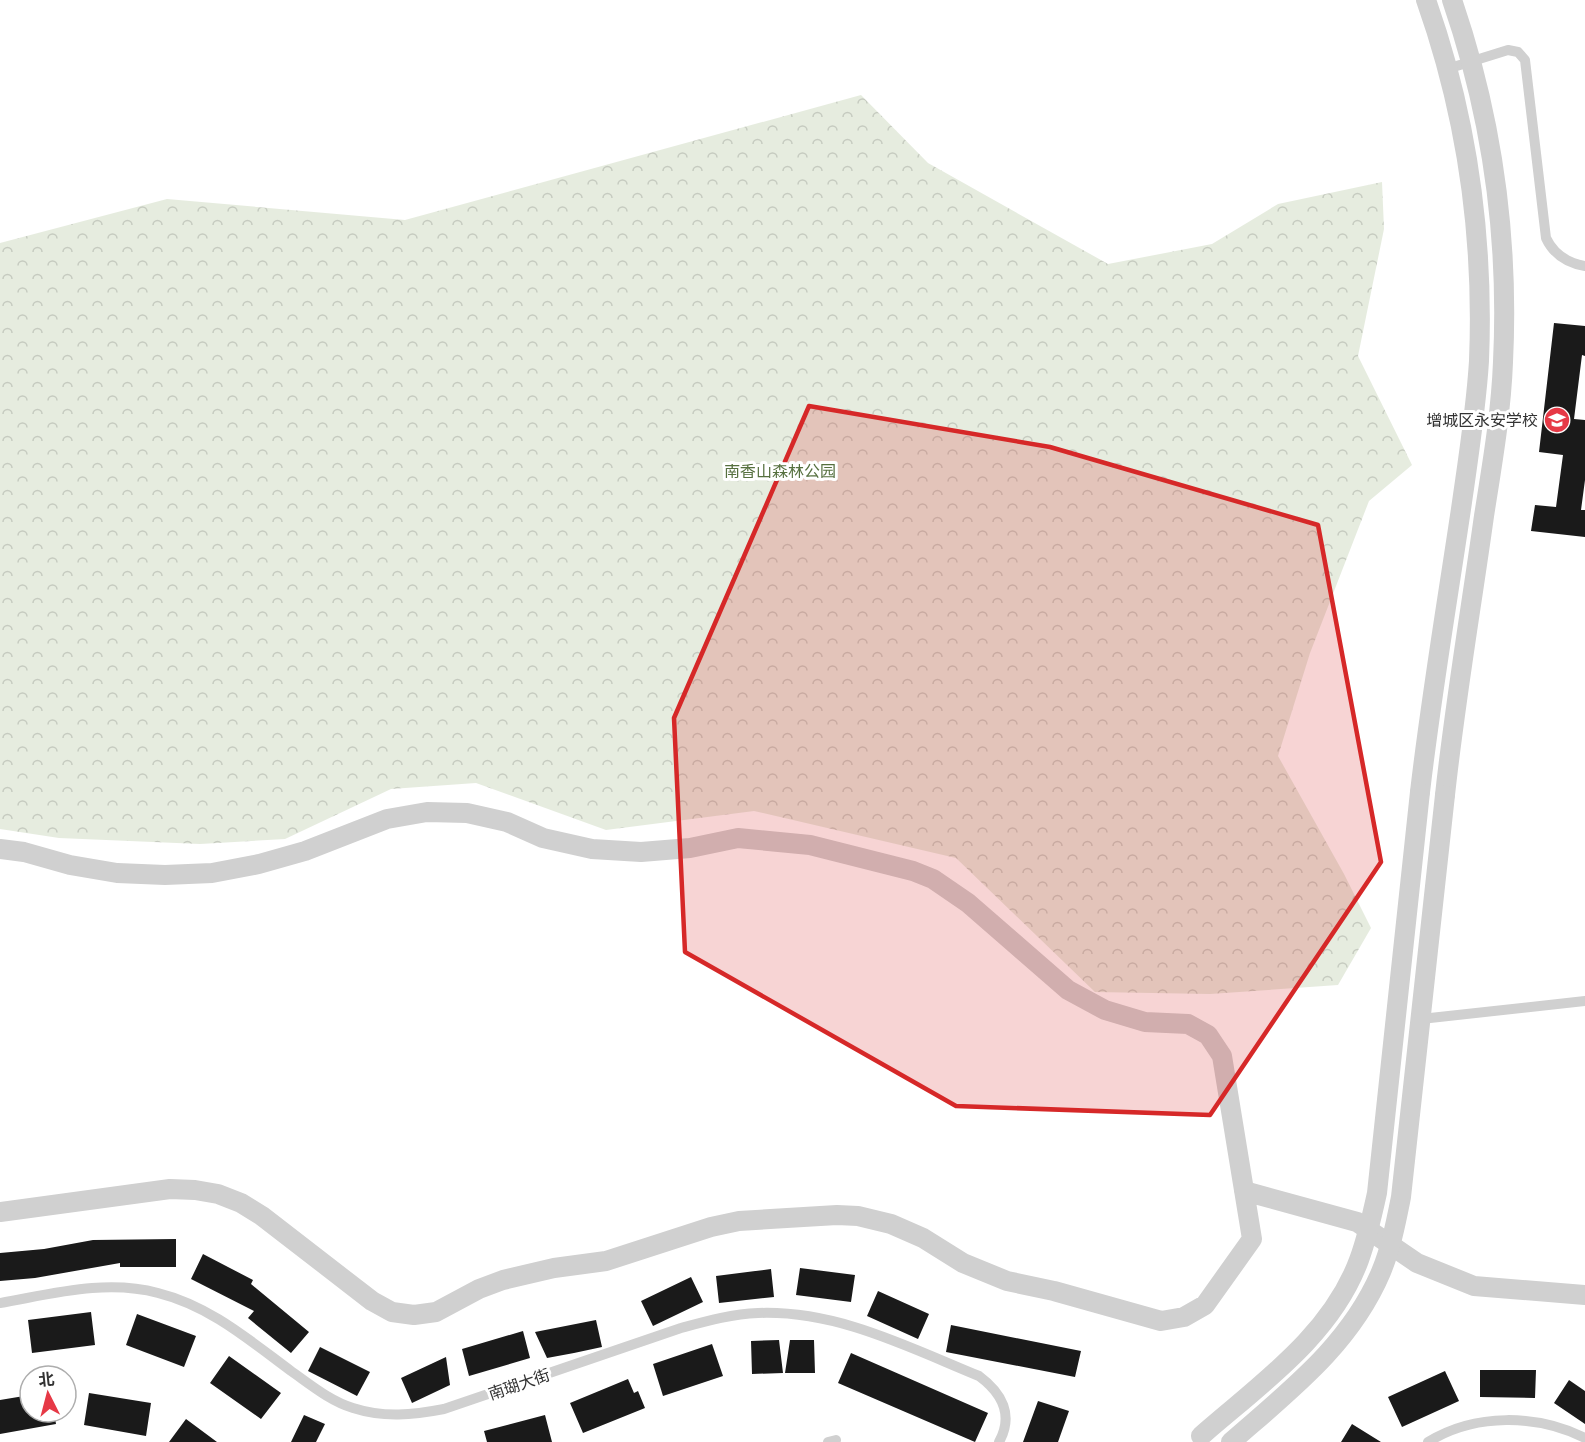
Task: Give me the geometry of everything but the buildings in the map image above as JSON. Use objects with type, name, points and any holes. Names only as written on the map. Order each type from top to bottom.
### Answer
[{"type":"street","points":[[1197,1439],[1299,1350],[1322,1323],[1342,1294],[1362,1251],[1370,1228],[1377,1193],[1420,792],[1472,428],[1479,362],[1480,296],[1477,231],[1469,165],[1456,101],[1426,0]]},
{"type":"street","points":[[1231,1442],[1316,1367],[1342,1338],[1364,1306],[1381,1271],[1394,1235],[1401,1197],[1445,795],[1497,431],[1503,363],[1504,296],[1501,229],[1493,161],[1480,95],[1452,0]]},
{"type":"street","points":[[0,849],[24,852],[70,865],[117,873],[165,875],[212,873],[259,864],[305,851],[387,819],[427,812],[467,813],[507,822],[543,838],[591,849],[641,852],[690,848],[738,838],[810,845],[913,871],[951,890],[968,903],[1068,990],[1105,1010],[1145,1022],[1188,1024],[1209,1035],[1222,1056],[1252,1239],[1204,1305],[1184,1317],[1161,1321],[1054,1291],[1007,1281],[963,1263],[907,1230],[858,1216],[805,1216],[739,1221],[711,1227],[606,1261],[554,1268],[503,1280],[479,1289],[436,1312],[414,1315],[392,1312],[372,1301],[262,1216],[241,1203],[218,1194],[170,1189],[0,1212]]},
{"type":"street","points":[[1244,1191],[1356,1222],[1418,1263],[1474,1286],[1585,1295]]},
{"type":"lane","points":[[1447,69],[1508,50],[1518,52],[1526,60],[1546,238],[1556,254],[1564,260],[1585,267]]},
{"type":"lane","points":[[1420,1019],[1585,1001]]},
{"type":"lane","name":"南瑚大街","points":[[0,1303],[97,1287],[128,1287],[157,1292],[213,1314],[325,1396],[353,1408],[383,1415],[403,1415],[444,1409],[681,1328],[719,1318],[758,1313],[797,1314],[836,1321],[873,1333],[979,1376],[993,1386],[1002,1400],[1006,1417],[1004,1434],[999,1442]]},
{"type":"lane","points":[[1428,1442],[1461,1427],[1489,1421],[1517,1420],[1545,1423],[1585,1438]]},
{"type":"highlighted area","points":[[809,406],[1050,447],[1318,525],[1381,862],[1210,1115],[956,1106],[685,952],[674,718]]},
{"type":"green space","name":"南香山森林公园","points":[[861,95],[928,163],[1108,264],[1212,244],[1278,204],[1382,182],[1384,229],[1358,356],[1412,465],[1369,501],[1310,653],[1278,756],[1344,874],[1371,928],[1338,985],[1210,994],[1095,992],[956,858],[754,811],[606,830],[476,783],[391,789],[285,839],[200,844],[59,838],[0,829],[0,243],[167,199],[405,220]]},
{"type":"place","name":"增城区永安学校","points":[[1557,420]]}]
